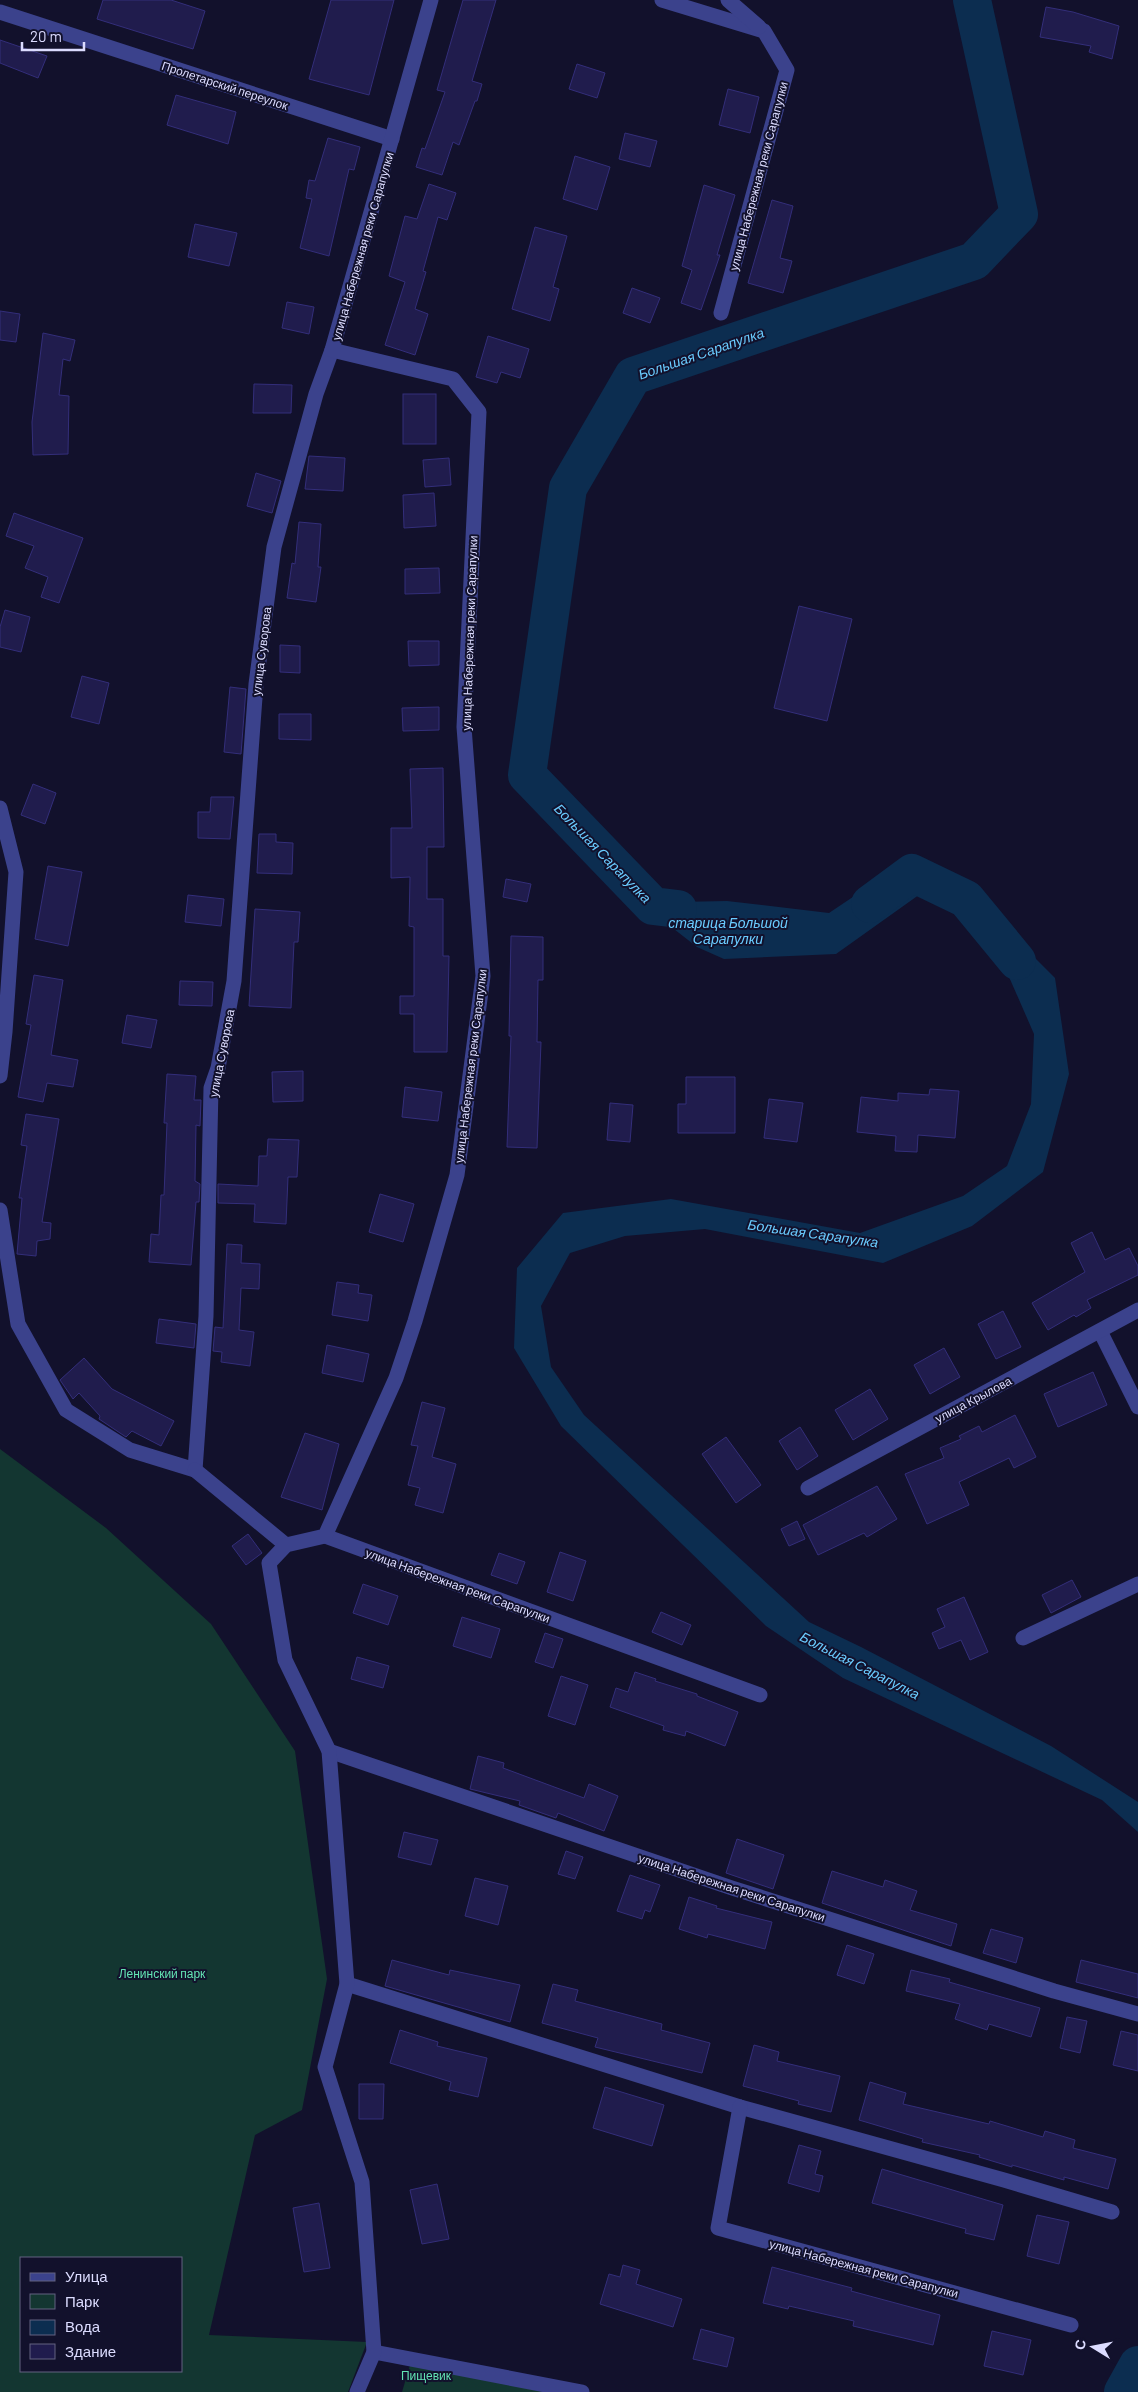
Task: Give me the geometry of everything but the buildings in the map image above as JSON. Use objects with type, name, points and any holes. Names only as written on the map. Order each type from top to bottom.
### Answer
[{"type":"street","name":"улица Набережная реки Сарапулки","points":[[431,0],[332,350],[453,379],[479,412],[464,727],[483,976],[454,1184],[415,1321],[396,1378],[325,1536],[760,1695]]},
{"type":"street","points":[[662,0],[764,30]]},
{"type":"street","points":[[728,0],[764,30]]},
{"type":"street","name":"Пролетарский переулок","points":[[0,12],[392,138]]},
{"type":"street","name":"улица Набережная реки Сарапулки","points":[[722,313],[787,70],[764,30]]},
{"type":"street","name":"улица Суворова","points":[[195,1470],[206,1316],[211,1088],[218,1068],[234,981],[256,684],[274,547],[316,394],[332,350]]},
{"type":"street","points":[[0,808],[16,872],[5,1032],[0,1076]]},
{"type":"street","points":[[0,1210],[18,1324],[66,1410],[130,1450],[195,1470],[286,1545]]},
{"type":"street","name":"улица Крылова","points":[[808,1488],[1138,1310]]},
{"type":"street","points":[[1100,1331],[1138,1407]]},
{"type":"street","points":[[325,1536],[286,1545],[269,1563],[285,1660],[328,1751],[347,1984],[325,2067],[362,2182],[374,2352],[357,2392]]},
{"type":"street","points":[[1023,1638],[1138,1584]]},
{"type":"street","name":"улица Набережная реки Сарапулки","points":[[328,1751],[732,1888],[1054,1991],[1138,2014]]},
{"type":"street","points":[[347,1984],[740,2107],[1112,2212]]},
{"type":"street","name":"улица Набережная реки Сарапулки","points":[[740,2107],[718,2228],[1071,2325]]},
{"type":"street","points":[[374,2352],[582,2392]]},
{"type":"green space","name":"Ленинский парк","points":[[0,1449],[106,1528],[211,1624],[295,1751],[327,1979],[302,2110],[255,2135],[209,2335],[367,2342],[348,2392],[0,2392]]},
{"type":"green space","name":"Пищевик","points":[[413,2355],[584,2392],[402,2392]]},
{"type":"water","name":"старица Большой Сарапулки","points":[[899,866],[930,887],[836,954],[724,959],[697,947],[629,894],[643,875],[677,902],[727,901],[829,913]]},
{"type":"water","points":[[982,915],[1026,949],[1055,978],[1069,1074],[1043,1172],[972,1226],[883,1263],[705,1229],[625,1236],[570,1253],[541,1306],[551,1367],[584,1415],[809,1622],[1051,1746],[1138,1802],[1138,1832],[1102,1800],[843,1678],[766,1626],[561,1426],[514,1348],[517,1268],[563,1213],[671,1199],[860,1233],[963,1196],[1007,1166],[1031,1104],[1034,1034]]},
{"type":"waterway","name":"Большая Сарапулка","points":[[678,909],[653,906],[527,775],[568,488],[633,376],[974,261],[1019,214],[972,0]]},
{"type":"waterway","name":"Большая Сарапулка","points":[[870,904],[912,873],[966,899],[1017,961]]},
{"type":"waterway","name":"Большая Сарапулка","points":[[1123,2392],[1138,2365]]}]
